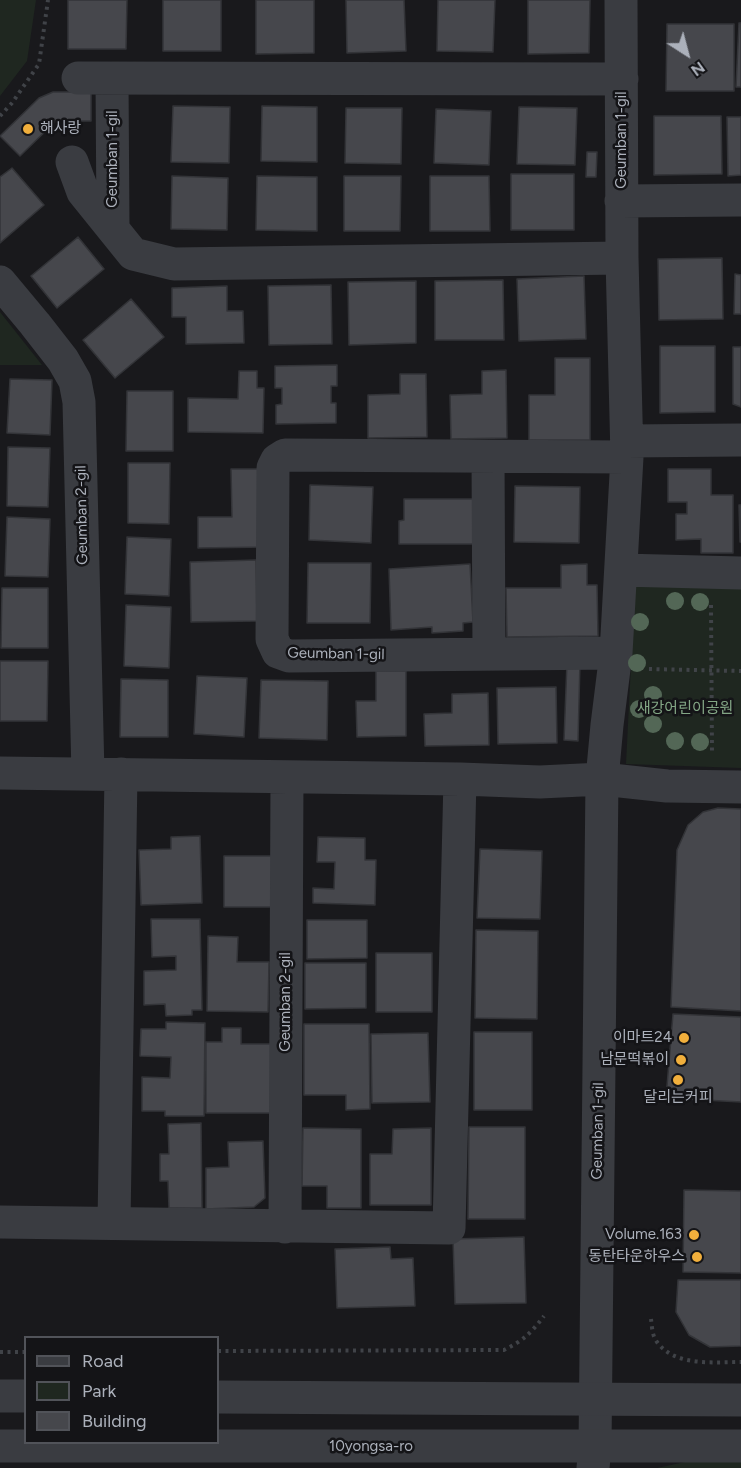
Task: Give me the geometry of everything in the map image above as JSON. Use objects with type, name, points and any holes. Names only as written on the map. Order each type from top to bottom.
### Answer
[{"type":"street","name":"Geumban 1-gil","points":[[594,1457],[602,779],[616,653],[627,449],[621,201],[621,0]]},
{"type":"street","points":[[78,78],[112,79]]},
{"type":"street","name":"Geumban 1-gil","points":[[622,79],[112,79],[113,228],[134,254],[174,264],[622,258]]},
{"type":"street","points":[[72,162],[83,192],[113,228]]},
{"type":"street","name":"Geumban 1-gil","points":[[621,201],[741,200]]},
{"type":"street","name":"Geumban 2-gil","points":[[0,282],[63,360],[75,381],[79,402],[88,774]]},
{"type":"street","name":"Geumban 1-gil","points":[[616,653],[289,656],[278,652],[272,639],[273,468],[277,460],[285,455],[488,457],[741,440]]},
{"type":"street","points":[[488,457],[489,654]]},
{"type":"street","points":[[621,570],[741,573]]},
{"type":"street","points":[[0,773],[540,782],[602,779],[667,786],[741,787]]},
{"type":"street","points":[[114,1223],[121,774]]},
{"type":"street","name":"Geumban 2-gil","points":[[285,1227],[287,777]]},
{"type":"street","points":[[0,1222],[449,1228],[460,779]]},
{"type":"street","points":[[0,1396],[24,1396]]},
{"type":"street","points":[[219,1397],[741,1400]]},
{"type":"street","name":"10yongsa-ro","points":[[0,1446],[594,1457],[741,1446]]},
{"type":"path","points":[[0,116],[12,103],[39,64],[48,0]]},
{"type":"path","points":[[711,597],[712,761]]},
{"type":"path","points":[[649,669],[741,671]]},
{"type":"path","points":[[219,1351],[504,1350],[531,1333],[544,1316]]},
{"type":"path","points":[[651,1319],[655,1340],[667,1353],[684,1360],[741,1362]]},
{"type":"path","points":[[0,1352],[24,1352]]},
{"type":"green space","points":[[0,0],[36,0],[27,61],[0,96]]},
{"type":"green space","points":[[0,312],[42,365],[0,365]]},
{"type":"green space","name":"새강어린이공원","points":[[635,586],[741,586],[741,768],[626,764]]},
{"type":"green space","points":[[741,1459],[741,1468],[657,1468],[685,1462]]},
{"type":"building","points":[[68,0],[127,0],[126,49],[68,49]]},
{"type":"building","points":[[163,0],[221,0],[221,51],[163,51]]},
{"type":"building","points":[[256,0],[314,0],[314,53],[256,54]]},
{"type":"building","points":[[346,0],[404,0],[406,51],[347,53]]},
{"type":"building","points":[[438,0],[495,0],[493,52],[437,51]]},
{"type":"building","points":[[528,0],[590,0],[589,53],[528,54]]},
{"type":"building","points":[[739,23],[741,23],[741,87],[736,87]]},
{"type":"building","points":[[667,24],[734,24],[734,91],[666,91]]},
{"type":"building","name":"해사랑","points":[[53,92],[91,92],[91,121],[56,121],[20,156],[0,136],[39,98]]},
{"type":"building","points":[[173,106],[230,107],[229,163],[171,162]]},
{"type":"building","points":[[262,106],[317,107],[317,162],[261,161]]},
{"type":"building","points":[[519,107],[577,108],[575,165],[517,164]]},
{"type":"building","points":[[346,108],[402,108],[401,164],[345,163]]},
{"type":"building","points":[[436,109],[491,111],[489,165],[434,163]]},
{"type":"building","points":[[654,116],[721,116],[722,174],[654,175]]},
{"type":"building","points":[[727,117],[741,117],[741,175],[728,176]]},
{"type":"building","points":[[587,152],[597,152],[596,177],[586,177]]},
{"type":"building","points":[[12,168],[44,205],[0,243],[0,177]]},
{"type":"building","points":[[511,174],[574,174],[574,230],[511,230]]},
{"type":"building","points":[[172,176],[228,178],[227,230],[171,229]]},
{"type":"building","points":[[257,176],[317,177],[317,231],[256,230]]},
{"type":"building","points":[[344,176],[401,176],[400,231],[344,231]]},
{"type":"building","points":[[430,176],[489,176],[490,231],[430,231]]},
{"type":"building","points":[[78,237],[104,269],[57,308],[31,276]]},
{"type":"building","points":[[722,258],[723,319],[659,320],[658,259]]},
{"type":"building","points":[[735,274],[741,275],[741,314],[734,314]]},
{"type":"building","points":[[584,276],[586,339],[519,341],[517,279]]},
{"type":"building","points":[[503,280],[504,340],[435,340],[435,281]]},
{"type":"building","points":[[416,281],[416,343],[349,345],[348,282]]},
{"type":"building","points":[[331,285],[332,344],[269,345],[268,286]]},
{"type":"building","points":[[227,286],[227,311],[243,311],[244,343],[186,344],[186,317],[172,317],[172,288]]},
{"type":"building","points":[[131,299],[164,337],[115,378],[83,340]]},
{"type":"building","points":[[660,346],[715,346],[715,412],[660,413]]},
{"type":"building","points":[[733,347],[741,347],[741,407],[733,404]]},
{"type":"building","points":[[555,358],[590,358],[590,440],[529,440],[529,395],[555,395]]},
{"type":"building","points":[[337,365],[337,386],[331,386],[331,403],[336,403],[336,423],[276,424],[276,405],[282,404],[282,388],[275,388],[275,366]]},
{"type":"building","points":[[506,370],[507,438],[451,439],[450,395],[482,394],[482,371]]},
{"type":"building","points":[[239,371],[257,371],[257,388],[264,388],[263,433],[188,432],[188,398],[238,399]]},
{"type":"building","points":[[400,374],[426,374],[427,437],[368,438],[368,395],[400,394]]},
{"type":"building","points":[[10,379],[52,380],[50,435],[7,433]]},
{"type":"building","points":[[127,391],[173,391],[173,451],[126,451]]},
{"type":"building","points":[[8,447],[50,448],[48,507],[7,506]]},
{"type":"building","points":[[128,463],[170,463],[169,524],[128,523]]},
{"type":"building","points":[[231,469],[266,469],[267,547],[198,548],[198,517],[232,517]]},
{"type":"building","points":[[668,469],[711,469],[711,495],[733,495],[733,553],[701,553],[701,539],[676,540],[676,514],[687,514],[687,502],[668,502]]},
{"type":"building","points":[[310,485],[373,487],[371,543],[309,540]]},
{"type":"building","points":[[515,486],[580,487],[579,543],[514,542]]},
{"type":"building","points":[[404,499],[473,499],[473,544],[399,544],[399,521],[404,520]]},
{"type":"building","points":[[739,505],[741,505],[741,542],[740,542]]},
{"type":"building","points":[[7,517],[50,519],[48,577],[5,576]]},
{"type":"building","points":[[127,537],[171,539],[169,596],[125,594]]},
{"type":"building","points":[[256,560],[257,621],[191,622],[190,562]]},
{"type":"building","points":[[308,563],[371,563],[370,623],[307,623]]},
{"type":"building","points":[[470,564],[473,622],[463,623],[463,631],[432,633],[432,627],[391,630],[389,569]]},
{"type":"building","points":[[587,564],[587,585],[597,585],[598,636],[507,637],[506,588],[561,588],[561,565]]},
{"type":"building","points":[[2,588],[48,588],[48,648],[1,648]]},
{"type":"building","points":[[126,605],[171,607],[169,668],[124,666]]},
{"type":"building","points":[[0,661],[48,661],[47,721],[0,721]]},
{"type":"building","points":[[567,662],[580,662],[578,741],[564,740]]},
{"type":"building","points":[[376,671],[406,671],[406,736],[357,737],[356,701],[376,701]]},
{"type":"building","points":[[197,676],[247,678],[244,737],[194,734]]},
{"type":"building","points":[[121,679],[168,680],[168,737],[120,737]]},
{"type":"building","points":[[261,680],[328,681],[327,740],[259,738]]},
{"type":"building","points":[[556,687],[557,743],[498,744],[497,688]]},
{"type":"building","points":[[488,693],[489,745],[425,746],[424,714],[452,713],[452,694]]},
{"type":"building","points":[[718,808],[741,809],[741,1011],[671,1007],[677,850],[688,825],[703,812]]},
{"type":"building","points":[[200,836],[202,903],[141,905],[139,850],[171,849],[171,837]]},
{"type":"building","points":[[318,837],[365,838],[365,860],[376,860],[375,905],[313,903],[313,888],[334,889],[335,862],[317,862]]},
{"type":"building","points":[[480,849],[542,851],[540,919],[477,918]]},
{"type":"building","points":[[224,856],[275,856],[275,907],[224,907]]},
{"type":"building","points":[[151,919],[200,919],[202,1010],[192,1010],[192,1015],[166,1016],[165,1004],[144,1005],[144,971],[176,970],[176,956],[152,957]]},
{"type":"building","points":[[307,920],[367,920],[367,958],[307,959]]},
{"type":"building","points":[[476,930],[538,931],[537,1019],[475,1018]]},
{"type":"building","points":[[208,936],[238,937],[237,962],[269,962],[268,1012],[207,1011]]},
{"type":"building","points":[[376,953],[432,953],[432,1012],[376,1012]]},
{"type":"building","points":[[305,963],[366,963],[366,1008],[305,1009]]},
{"type":"building","points":[[673,1014],[741,1017],[741,1102],[666,1098]]},
{"type":"building","points":[[166,1022],[205,1023],[204,1116],[165,1116],[165,1111],[142,1111],[142,1077],[170,1078],[171,1057],[140,1056],[141,1029],[166,1029]]},
{"type":"building","points":[[304,1024],[369,1024],[370,1109],[346,1110],[346,1095],[304,1095]]},
{"type":"building","points":[[222,1028],[241,1028],[241,1044],[278,1044],[278,1113],[206,1113],[206,1042],[222,1042]]},
{"type":"building","points":[[474,1032],[532,1032],[532,1110],[474,1110]]},
{"type":"building","points":[[428,1033],[430,1102],[372,1103],[371,1034]]},
{"type":"building","points":[[201,1123],[202,1208],[169,1208],[168,1181],[160,1181],[160,1154],[169,1154],[168,1124]]},
{"type":"building","points":[[469,1127],[525,1127],[525,1219],[468,1219]]},
{"type":"building","points":[[303,1128],[361,1129],[361,1208],[327,1208],[327,1186],[302,1186]]},
{"type":"building","points":[[431,1128],[431,1205],[370,1205],[370,1154],[392,1154],[393,1129]]},
{"type":"building","points":[[263,1141],[265,1198],[254,1207],[206,1209],[206,1168],[229,1167],[228,1142]]},
{"type":"building","points":[[684,1190],[741,1191],[741,1273],[683,1272]]},
{"type":"building","points":[[524,1237],[526,1303],[455,1304],[453,1239]]},
{"type":"building","points":[[390,1247],[391,1259],[413,1258],[415,1306],[337,1308],[335,1249]]},
{"type":"building","points":[[678,1280],[741,1280],[741,1346],[710,1347],[689,1335],[676,1312]]},
{"type":"place","name":"해사랑","points":[[28,129]]},
{"type":"place","name":"이마트24","points":[[684,1038]]},
{"type":"place","name":"남문떡볶이","points":[[681,1060]]},
{"type":"place","name":"달리는커피","points":[[678,1080]]},
{"type":"place","name":"Volume.163","points":[[694,1235]]},
{"type":"place","name":"동탄타운하우스","points":[[697,1257]]}]
